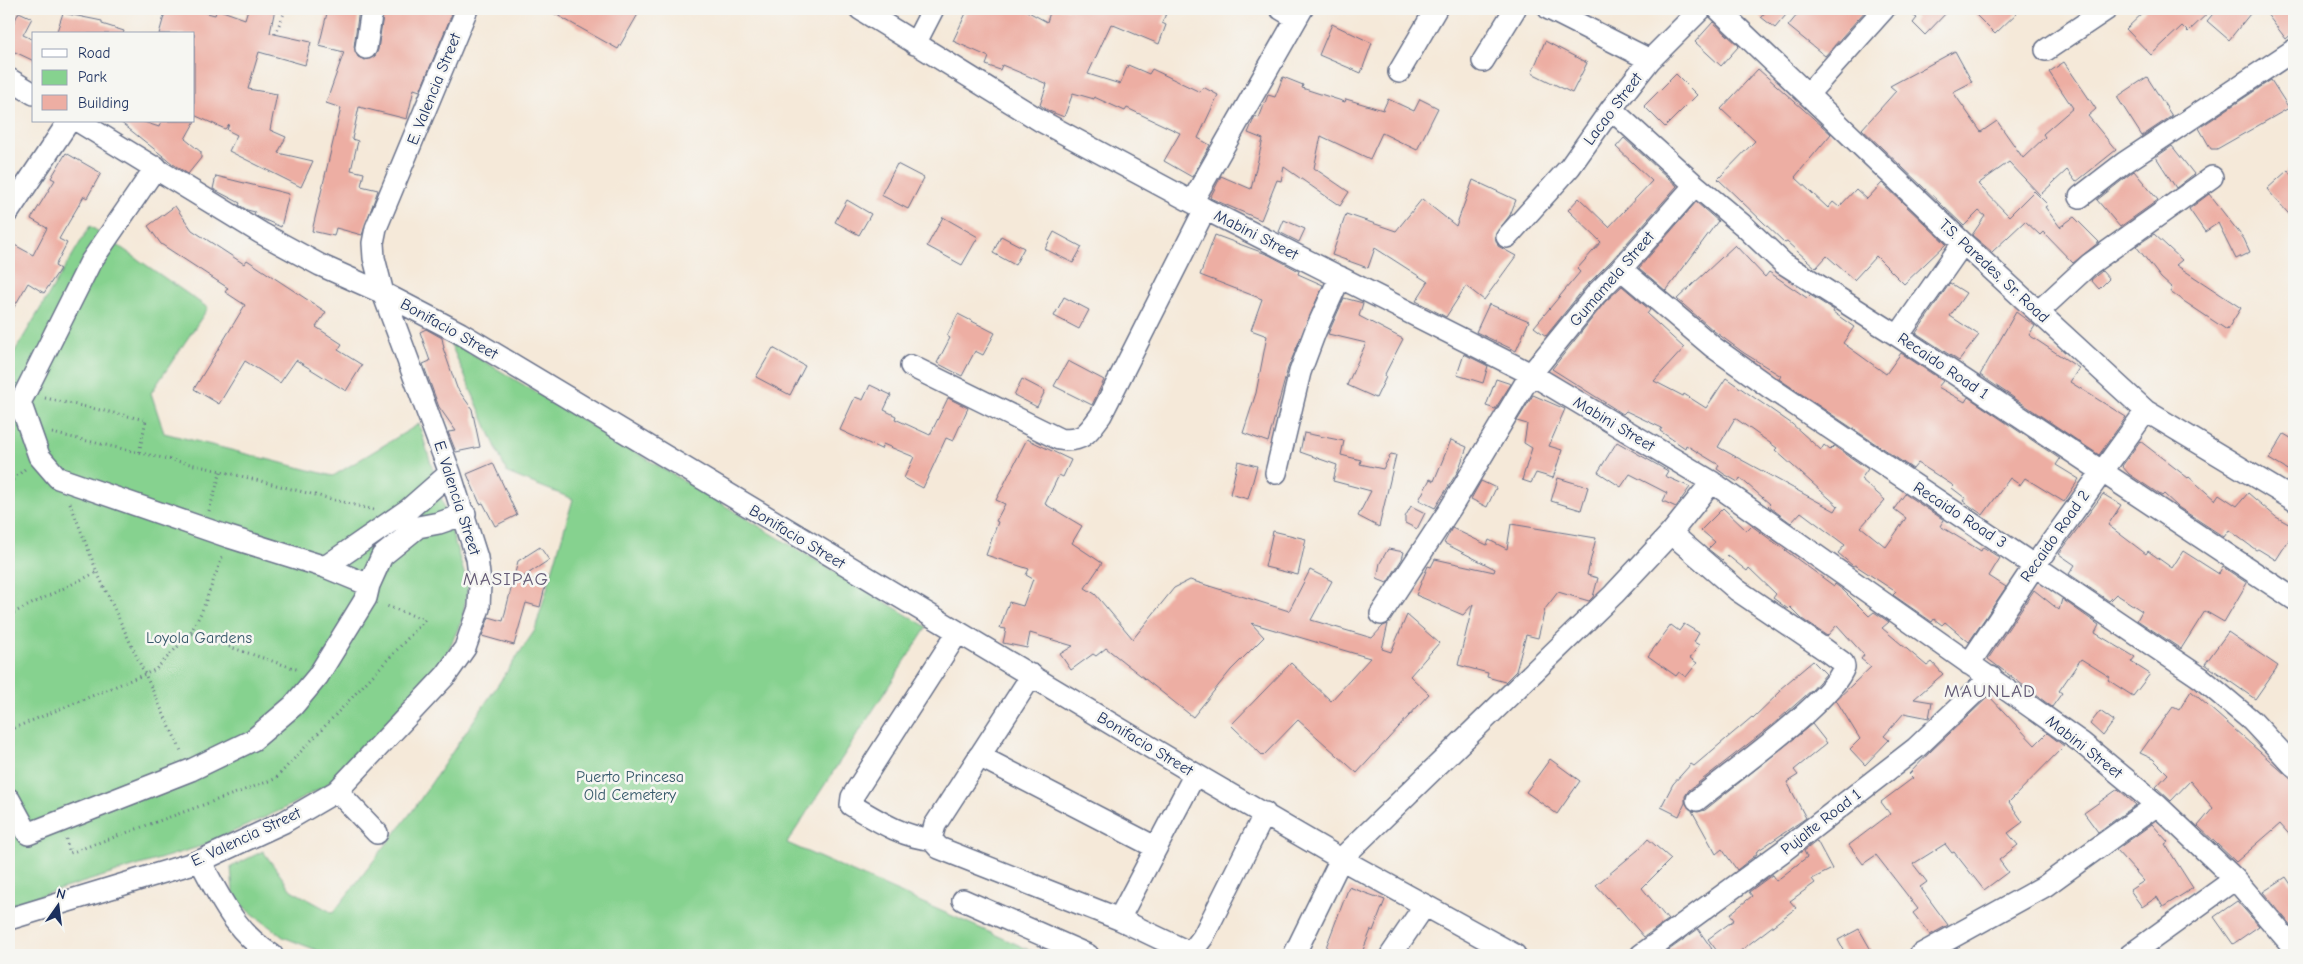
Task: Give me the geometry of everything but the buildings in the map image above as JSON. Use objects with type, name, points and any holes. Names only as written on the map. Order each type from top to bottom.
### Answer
[{"type":"street","points":[[366,48],[372,9]]},
{"type":"street","name":"E. Valencia Street","points":[[9,919],[200,861],[284,822],[337,791],[446,675],[465,648],[479,608],[480,583],[477,558],[465,514],[383,293],[374,258],[373,243],[376,228],[467,9]]},
{"type":"street","name":"Mabini Street","points":[[860,9],[1041,121],[1198,206],[1531,374],[1712,482],[2082,743],[2157,805],[2235,879],[2294,948]]},
{"type":"street","points":[[915,44],[933,9]]},
{"type":"street","points":[[1398,72],[1436,9]]},
{"type":"street","points":[[1483,61],[1515,9]]},
{"type":"street","points":[[1549,9],[1650,60]]},
{"type":"street","name":"Lacao Street","points":[[1507,237],[1570,167],[1611,109],[1650,60],[1701,9]]},
{"type":"street","name":"T.S. Paredes, Sr. Road","points":[[1718,9],[1963,243],[2146,411],[2294,500]]},
{"type":"street","points":[[1808,94],[1884,9]]},
{"type":"street","points":[[2046,50],[2107,9]]},
{"type":"street","points":[[911,366],[1059,439],[1072,441],[1084,436],[1101,415],[1198,206],[1293,12]]},
{"type":"street","points":[[2080,197],[2124,163],[2294,50]]},
{"type":"street","points":[[9,79],[32,93]]},
{"type":"street","name":"Recaido Road 1","points":[[1611,109],[1694,185],[1744,226],[1783,263],[1898,336],[2100,472],[2294,599]]},
{"type":"street","points":[[9,211],[68,122]]},
{"type":"street","name":"Bonifacio Street","points":[[80,122],[261,233],[320,265],[383,293],[460,334],[1195,774],[1503,952]]},
{"type":"street","points":[[156,167],[90,263],[18,402],[30,428],[39,456],[58,478],[229,537],[325,567],[368,592]]},
{"type":"street","points":[[2038,312],[2090,264],[2212,177]]},
{"type":"street","name":"Gumamela Street","points":[[1381,614],[1450,509],[1531,374],[1596,294],[1621,269],[1694,185]]},
{"type":"street","points":[[1898,336],[1963,243]]},
{"type":"street","name":"Recaido Road 3","points":[[1621,269],[1713,346],[1769,387],[2200,678],[2252,721],[2294,766]]},
{"type":"street","points":[[1276,473],[1300,372],[1315,332],[1340,277]]},
{"type":"street","name":"Recaido Road 2","points":[[1970,664],[2034,565],[2146,411]]},
{"type":"street","points":[[9,799],[28,834],[191,770],[253,740],[293,706],[318,676],[368,592],[382,556],[450,473]]},
{"type":"street","points":[[1294,955],[1341,859],[1614,594],[1671,533],[1712,482]]},
{"type":"street","points":[[325,567],[385,526],[413,518],[438,523],[465,514]]},
{"type":"street","points":[[1671,533],[1737,590],[1824,649],[1843,663],[1844,667],[1836,683],[1788,728],[1697,800]]},
{"type":"street","points":[[931,839],[917,838],[865,814],[851,805],[852,798],[958,632]]},
{"type":"street","points":[[1032,675],[935,825],[931,839],[934,844],[944,850],[1119,919],[1186,951],[1194,949],[1204,937],[1265,813]]},
{"type":"street","name":"Pujalte Road 1","points":[[1641,955],[1782,852],[1908,753],[1990,677]]},
{"type":"street","points":[[980,756],[1155,847]]},
{"type":"street","points":[[1119,919],[1155,847],[1195,774]]},
{"type":"street","points":[[337,791],[377,833]]},
{"type":"street","points":[[1920,955],[2045,886],[2157,805]]},
{"type":"street","points":[[200,861],[234,922],[255,944],[272,955]]},
{"type":"street","points":[[2130,955],[2235,879]]},
{"type":"street","points":[[963,900],[1088,955]]},
{"type":"street","points":[[1391,955],[1425,906]]},
{"type":"path","points":[[275,34],[286,9]]},
{"type":"path","points":[[18,402],[146,420],[139,453]]},
{"type":"path","points":[[30,428],[221,471],[376,511],[385,526]]},
{"type":"path","points":[[203,528],[221,471]]},
{"type":"path","points":[[79,505],[70,502],[97,572],[191,770]]},
{"type":"path","points":[[9,722],[10,729],[146,675],[154,670],[190,634],[202,612],[229,537]]},
{"type":"path","points":[[9,615],[97,572]]},
{"type":"path","points":[[62,821],[70,853],[275,779],[424,620],[368,592]]},
{"type":"path","points":[[190,634],[318,676]]},
{"type":"green space","name":"Loyola Gardens","points":[[90,226],[208,308],[151,393],[164,433],[333,476],[419,424],[468,586],[462,620],[448,651],[366,750],[325,786],[281,810],[202,846],[9,905],[9,361]]},
{"type":"green space","name":"Puerto Princesa Old Cemetery","points":[[449,340],[927,627],[787,843],[1041,955],[329,955],[283,937],[240,904],[233,891],[231,867],[263,851],[291,890],[333,913],[413,810],[535,630],[573,499],[507,473]]},
{"type":"district","name":"MASIPAG","points":[[506,579]]},
{"type":"district","name":"MAUNLAD","points":[[1990,691]]}]
